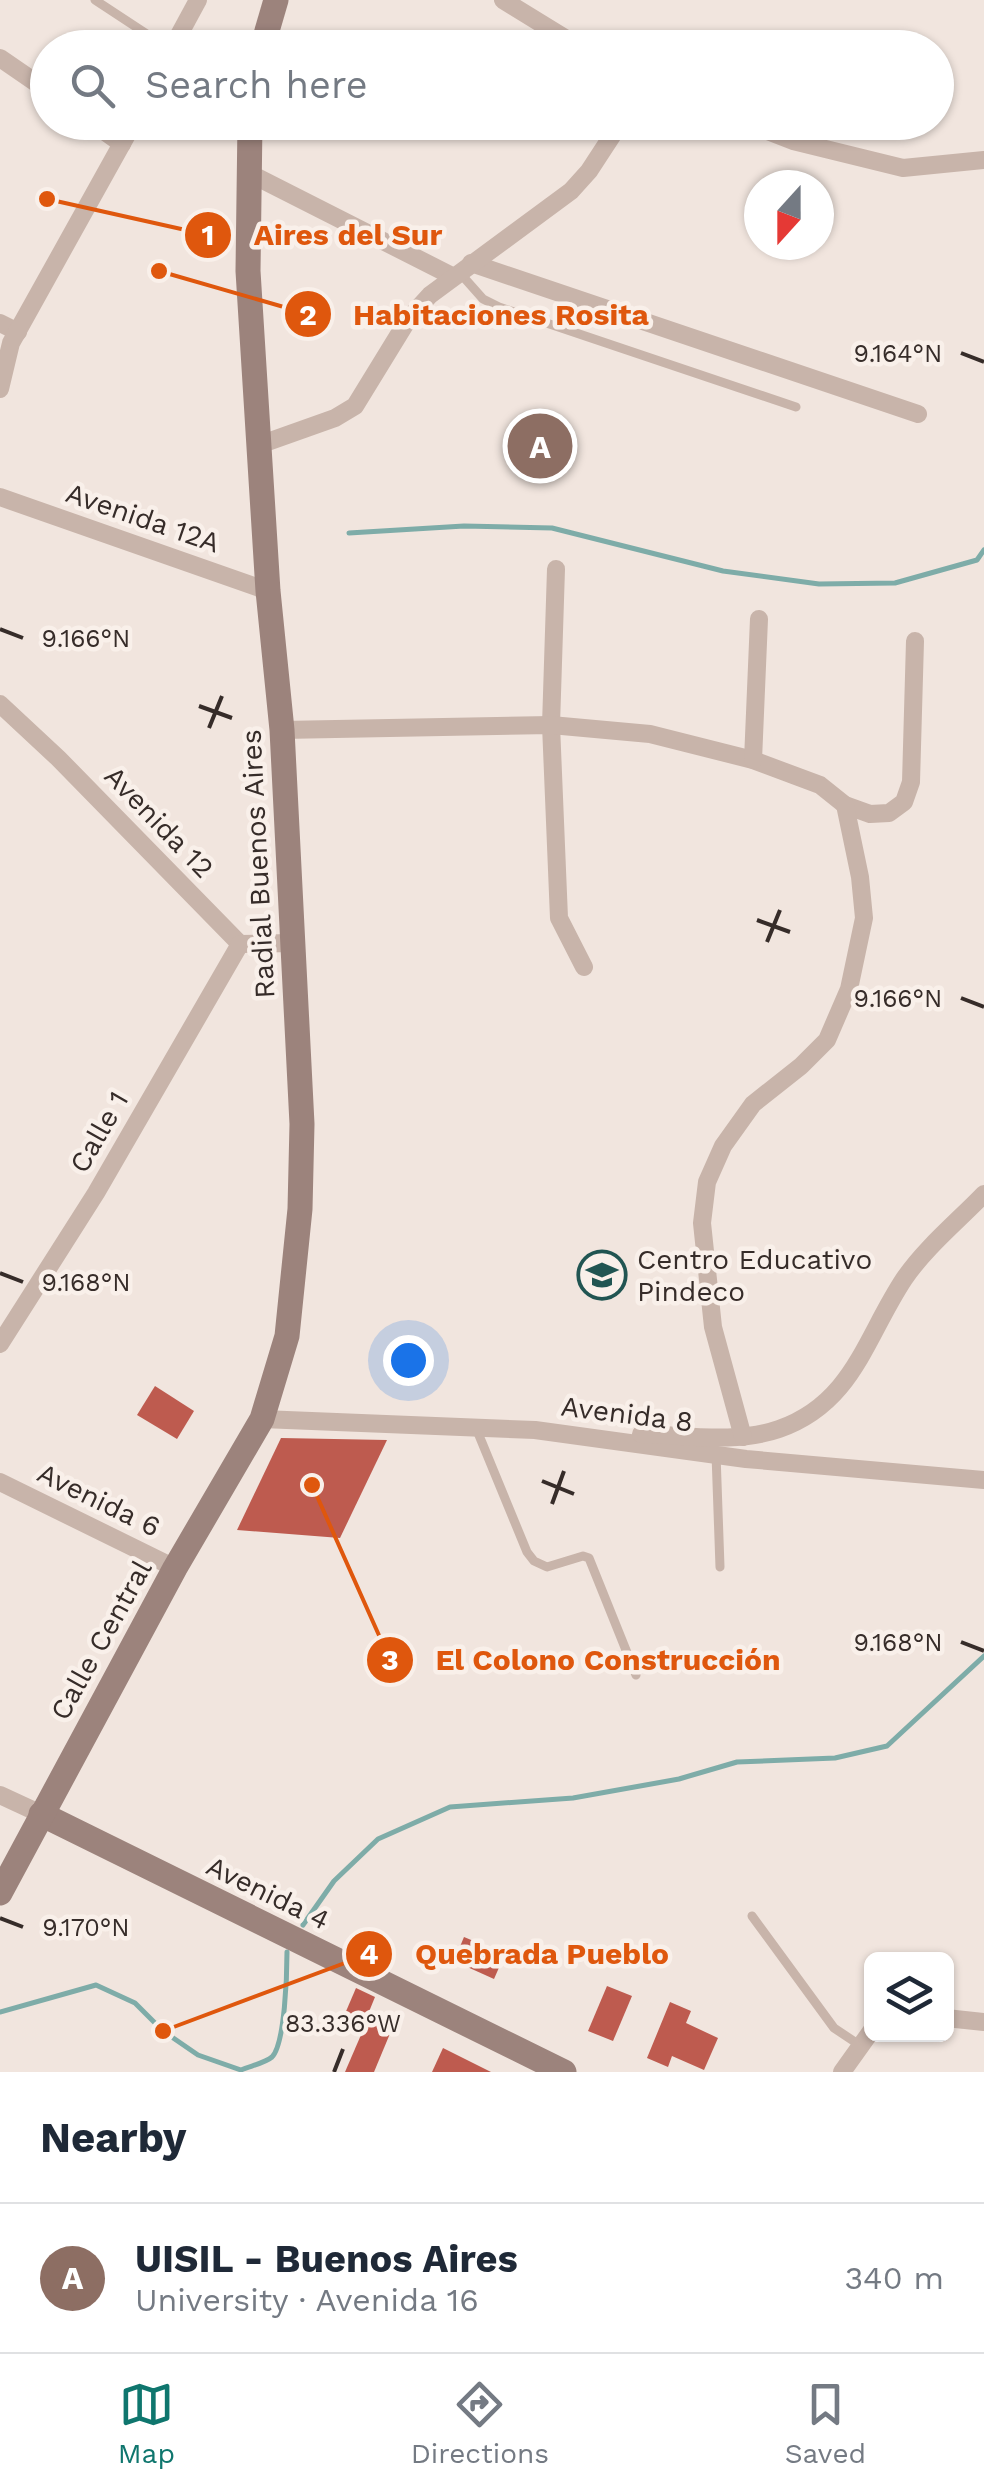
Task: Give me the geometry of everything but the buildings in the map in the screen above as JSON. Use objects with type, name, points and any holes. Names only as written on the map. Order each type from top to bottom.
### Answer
[{"type":"main road","points":[[267,30],[276,0]]},
{"type":"main road","name":"Radial Buenos Aires","points":[[249,140],[248,271],[268,591],[282,730],[302,1124],[300,1209],[287,1336],[262,1419]]},
{"type":"main road","name":"Calle Central","points":[[0,1893],[174,1568],[262,1419]]},
{"type":"main road","name":"Avenida 4","points":[[41,1814],[533,2065],[564,2072]]},
{"type":"street","points":[[180,30],[198,0]]},
{"type":"street","points":[[503,0],[552,30]]},
{"type":"street","points":[[0,58],[30,79]]},
{"type":"street","points":[[117,140],[122,144]]},
{"type":"street","points":[[0,388],[10,342],[124,140]]},
{"type":"street","points":[[259,445],[334,418],[354,406],[409,318],[430,294],[572,190],[609,140]]},
{"type":"street","points":[[790,140],[903,168],[984,160]]},
{"type":"street","points":[[248,172],[461,270],[918,414]]},
{"type":"street","points":[[0,323],[10,342]]},
{"type":"street","name":"Avenida 12A","points":[[0,496],[268,591]]},
{"type":"street","points":[[556,569],[551,724],[559,918],[584,967]]},
{"type":"street","points":[[753,760],[759,620]]},
{"type":"street","points":[[282,730],[551,724],[650,734],[753,760],[820,785],[845,806],[870,814],[889,813],[904,802],[912,782],[915,641]]},
{"type":"street","name":"Avenida 12","points":[[0,704],[240,944]]},
{"type":"street","points":[[744,1437],[713,1327],[702,1223],[707,1182],[723,1146],[753,1104],[827,1040],[849,989],[864,918],[845,806]]},
{"type":"street","points":[[240,944],[292,943]]},
{"type":"street","name":"Calle 1","points":[[0,1344],[96,1193],[240,944]]},
{"type":"street","points":[[535,1430],[744,1437],[779,1429],[817,1411],[843,1386],[906,1276],[984,1194]]},
{"type":"street","name":"Avenida 8","points":[[262,1419],[535,1430],[746,1459],[984,1480]]},
{"type":"street","name":"Avenida 6","points":[[0,1482],[174,1568]]},
{"type":"street","name":"Avenida 4","points":[[0,1795],[41,1814]]},
{"type":"street","points":[[954,2019],[984,2022]]},
{"type":"street","points":[[842,2072],[864,2039]]},
{"type":"lane","points":[[95,0],[142,30]]},
{"type":"lane","points":[[461,270],[482,299],[499,307],[796,407]]},
{"type":"lane","points":[[476,1428],[526,1552],[534,1561],[547,1566],[582,1556],[589,1558],[636,1674]]},
{"type":"lane","points":[[716,1454],[720,1568]]},
{"type":"lane","points":[[752,1916],[834,2028],[864,2037]]},
{"type":"waterway","points":[[349,533],[464,526],[552,528],[723,571],[819,584],[895,583],[977,560],[984,550]]},
{"type":"waterway","points":[[303,1925],[334,1881],[378,1839],[450,1807],[573,1798],[679,1779],[737,1762],[835,1758],[887,1746],[984,1656]]},
{"type":"waterway","points":[[0,2012],[96,1985],[135,2003],[163,2031],[198,2055],[241,2070],[269,2059],[276,2050],[284,2008],[287,1952]]},
{"type":"place","name":"Aires del Sur","points":[[47,199]]},
{"type":"place","name":"Habitaciones Rosita","points":[[159,271]]},
{"type":"place","name":"UISIL - Buenos Aires","points":[[540,446]]},
{"type":"place","name":"Centro Educativo Pindeco","points":[[602,1275]]},
{"type":"place","name":"El Colono Construcción","points":[[312,1485]]},
{"type":"place","name":"Quebrada Pueblo","points":[[163,2031]]}]
